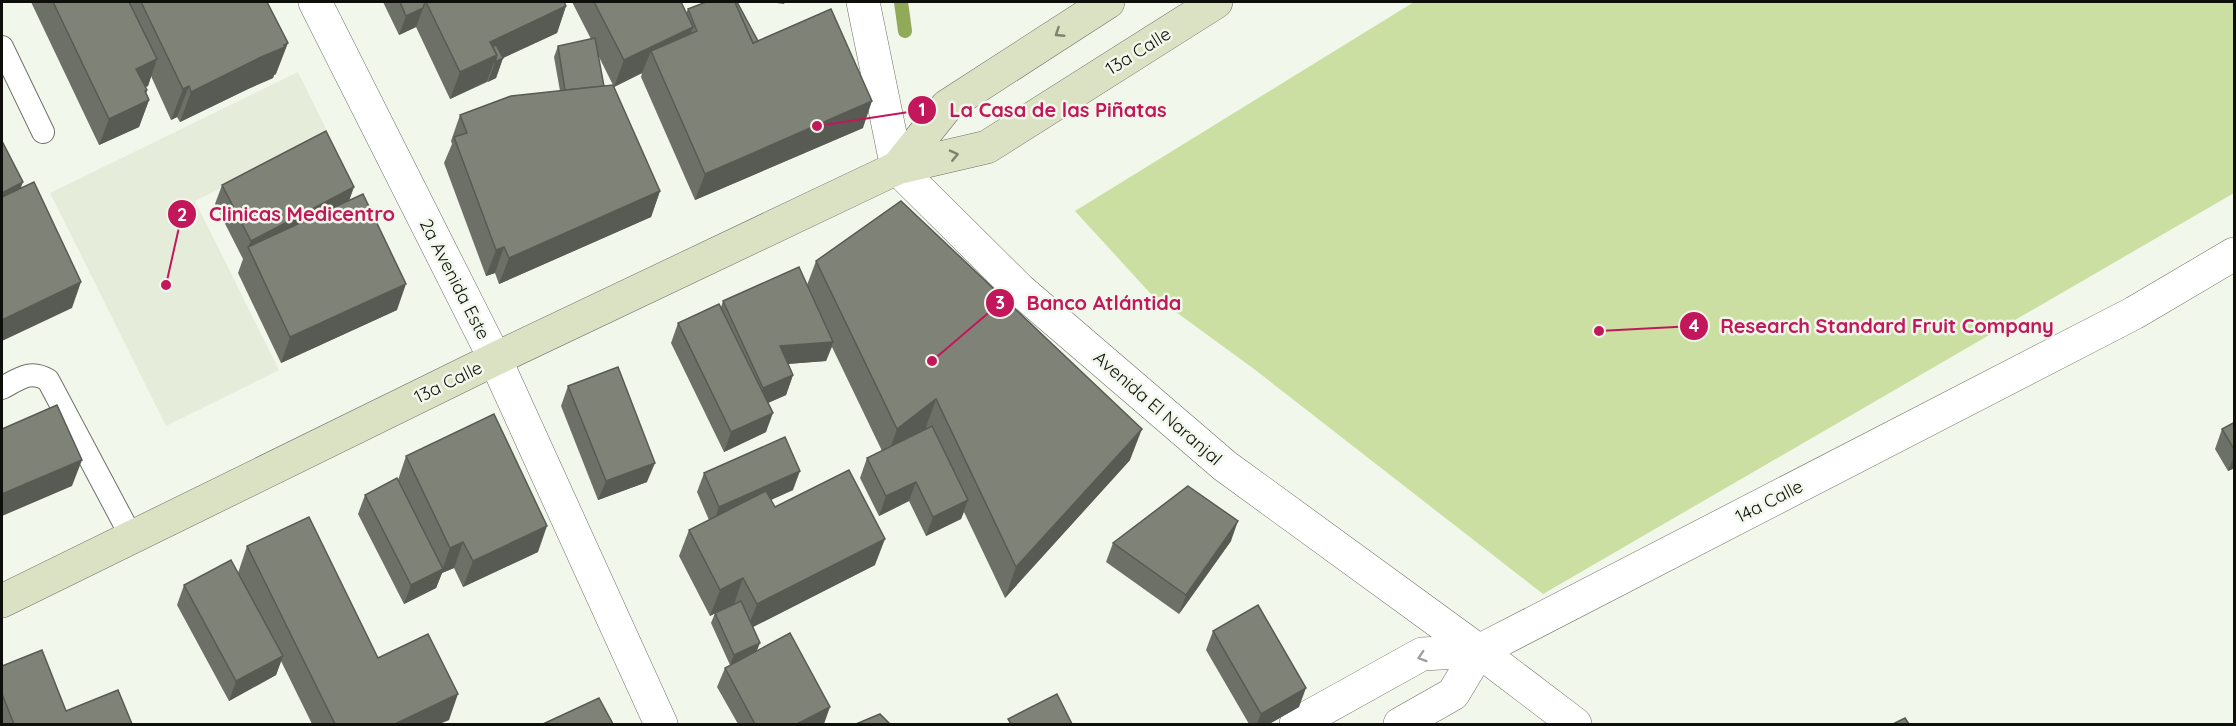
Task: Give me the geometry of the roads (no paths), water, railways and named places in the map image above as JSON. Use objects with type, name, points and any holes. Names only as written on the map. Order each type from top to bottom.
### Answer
[{"type":"street","name":"2a Avenida Este","points":[[315,2],[495,359],[661,724]]},
{"type":"street","points":[[863,2],[897,168]]},
{"type":"street","name":"13a Calle","points":[[897,168],[947,106],[1108,2]]},
{"type":"street","name":"13a Calle","points":[[2,601],[495,359],[897,168],[987,147],[1200,6]]},
{"type":"street","name":"Avenida El Naranjal","points":[[897,168],[1020,290],[1225,466],[1575,724]]},
{"type":"street","name":"14a Calle","points":[[1296,724],[1422,654],[1479,651],[2134,313],[2235,254]]},
{"type":"street","points":[[1400,724],[1454,694],[1479,651]]},
{"type":"lane","points":[[2,47],[43,132]]},
{"type":"lane","points":[[2,388],[25,376],[39,374],[48,380],[132,538]]},
{"type":"waterway","points":[[901,2],[905,31]]},
{"type":"place","name":"La Casa de las Piñatas","points":[[817,126]]},
{"type":"place","name":"Clinicas Medicentro","points":[[166,285]]},
{"type":"place","name":"Research Standard Fruit Company","points":[[1599,331]]},
{"type":"place","name":"Banco Atlántida","points":[[932,361]]}]
